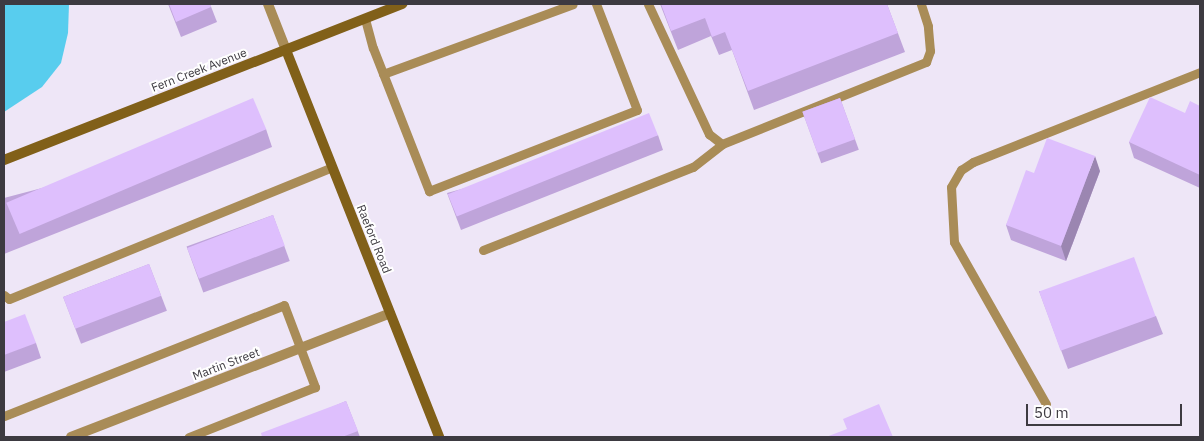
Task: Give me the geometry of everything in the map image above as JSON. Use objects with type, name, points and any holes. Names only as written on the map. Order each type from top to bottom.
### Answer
[{"type":"street","points":[[268,4],[286,50]]},
{"type":"street","name":"Fern Creek Avenue","points":[[4,160],[403,4]]},
{"type":"street","name":"Raeford Road","points":[[286,50],[439,437]]},
{"type":"street","name":"Martin Street","points":[[71,437],[390,313]]},
{"type":"lane","points":[[383,74],[573,4]]},
{"type":"lane","points":[[365,19],[383,74],[429,191],[637,110],[596,4]]},
{"type":"lane","points":[[648,4],[709,134],[722,144]]},
{"type":"lane","points":[[483,250],[693,167],[722,144],[926,62],[930,51],[929,34],[921,4]]},
{"type":"lane","points":[[1046,404],[954,242],[951,186],[961,170],[973,162],[1200,72]]},
{"type":"lane","points":[[4,295],[9,298],[332,167]]},
{"type":"lane","points":[[4,416],[284,305],[315,387],[188,437]]},
{"type":"water","points":[[4,4],[69,4],[68,33],[61,63],[42,87],[4,112]]},
{"type":"building","points":[[169,4],[210,4],[211,7],[176,22]]},
{"type":"building","points":[[661,4],[887,4],[898,33],[748,91],[725,32],[712,37],[705,18],[671,31]]},
{"type":"building","points":[[1150,97],[1185,113],[1190,101],[1200,106],[1200,175],[1129,142]]},
{"type":"building","points":[[253,98],[266,129],[20,234],[6,203]]},
{"type":"building","points":[[840,98],[855,139],[817,153],[802,112]]},
{"type":"building","points":[[649,113],[658,135],[457,217],[448,194]]},
{"type":"building","points":[[1047,138],[1095,156],[1061,246],[1006,225],[1026,170],[1034,173]]},
{"type":"building","points":[[273,215],[285,246],[199,279],[187,248]]},
{"type":"building","points":[[1134,257],[1156,316],[1061,351],[1039,292]]},
{"type":"building","points":[[149,264],[161,296],[75,329],[63,297]]},
{"type":"building","points":[[25,314],[36,343],[4,355],[4,322]]},
{"type":"building","points":[[346,401],[358,431],[342,437],[262,437],[261,433]]},
{"type":"building","points":[[879,404],[893,437],[826,437],[847,429],[843,419]]}]
